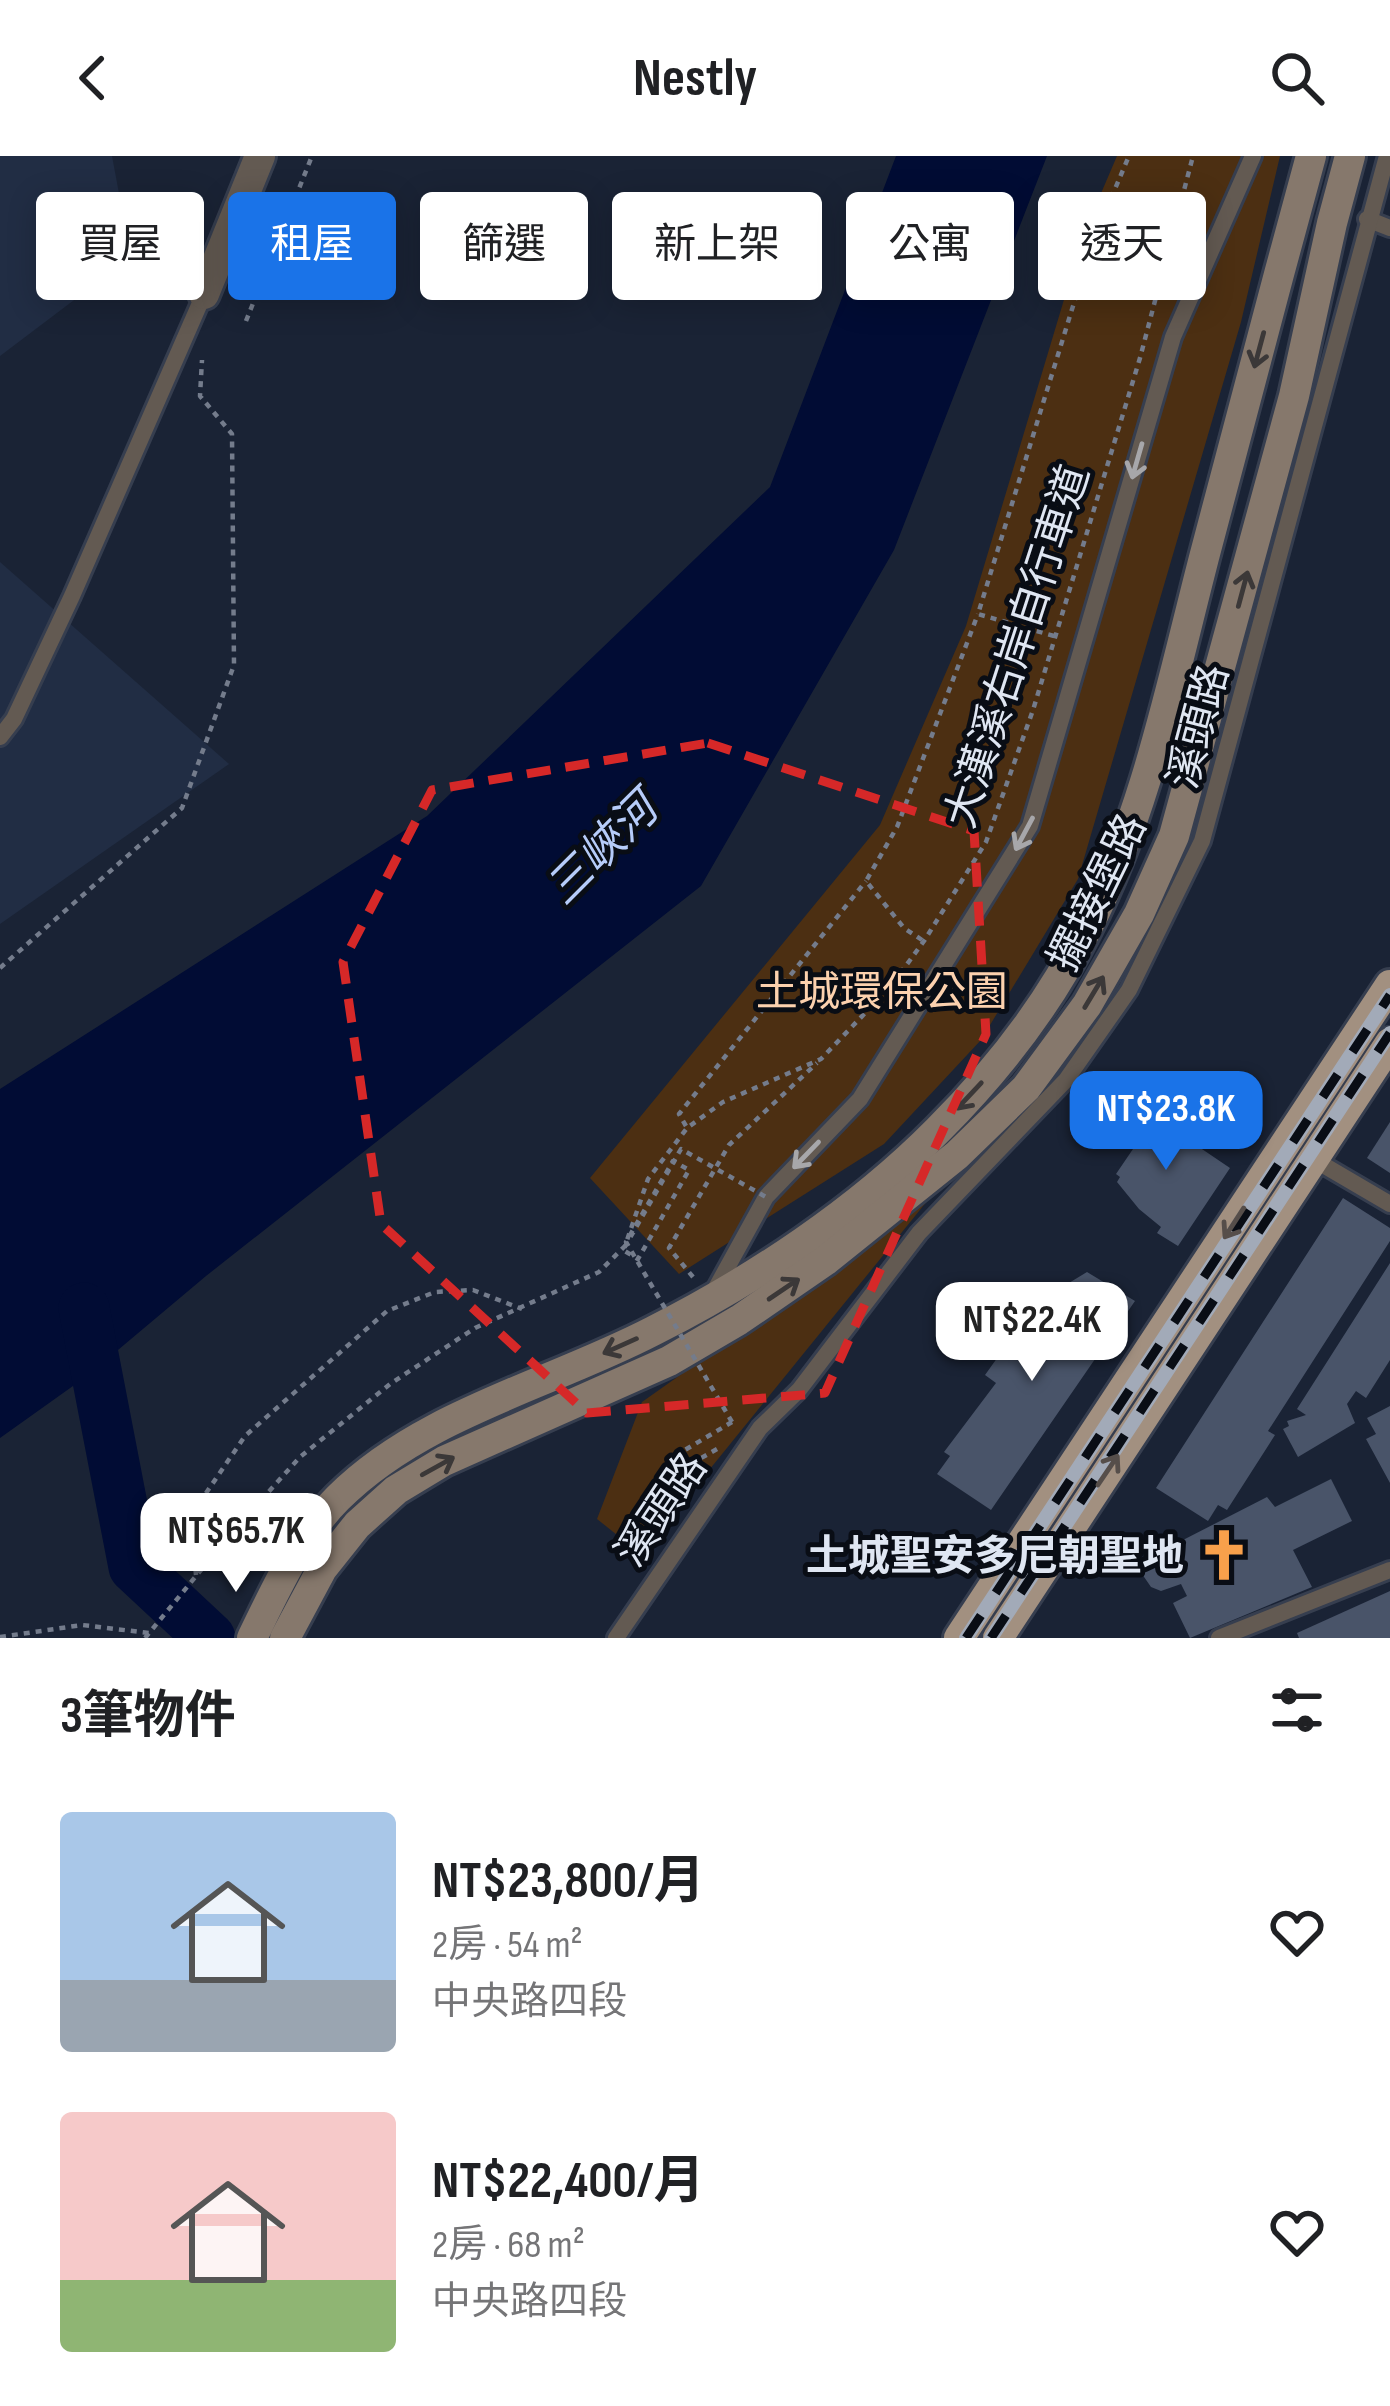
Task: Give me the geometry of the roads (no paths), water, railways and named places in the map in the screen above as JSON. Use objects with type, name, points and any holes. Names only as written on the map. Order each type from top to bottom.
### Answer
[{"type":"main road","points":[[998,1638],[1301,1150],[1390,985]]},
{"type":"main road","points":[[959,1638],[1301,1150],[1390,1043]]},
{"type":"street","points":[[204,293],[260,156]]},
{"type":"street","name":"擺接堡路","points":[[252,1638],[299,1546],[335,1500],[384,1458],[654,1331],[796,1244],[865,1194],[936,1133],[993,1071],[1037,1013],[1087,929],[1124,842],[1160,729],[1311,156]]},
{"type":"street","name":"擺接堡路","points":[[285,1638],[322,1569],[357,1525],[396,1490],[444,1461],[669,1361],[825,1261],[957,1155],[1012,1101],[1087,1005],[1138,914],[1174,836],[1294,396],[1351,156]]},
{"type":"lane","points":[[710,1298],[766,1197],[860,1099],[1030,826],[1173,338],[1253,156]]},
{"type":"lane","name":"溪頭路","points":[[616,1638],[760,1428],[799,1390],[920,1233],[1066,1080],[1129,990],[1202,841],[1288,532],[1367,219],[1388,156]]},
{"type":"lane","points":[[1367,219],[1390,228]]},
{"type":"lane","points":[[0,737],[14,719],[72,596],[201,300]]},
{"type":"lane","points":[[1301,1150],[1390,1204]]},
{"type":"lane","points":[[1219,1638],[1390,1570]]},
{"type":"water","points":[[896,156],[1047,156],[1014,241],[1014,192],[882,192]]},
{"type":"water","name":"三峽河","points":[[846,287],[846,300],[991,300],[894,550],[701,886],[206,1276],[87,1376],[0,1438],[0,1089],[427,816],[770,487]]},
{"type":"waterway","points":[[84,1308],[134,1567],[210,1638]]},
{"type":"railway","points":[[966,1638],[1390,995]]},
{"type":"railway","points":[[991,1638],[1390,1033]]},
{"type":"place","name":"土城聖安多尼朝聖地","points":[[1224,1555]]},
{"type":"park label","name":"土城環保公園","points":[[882,991]]}]
